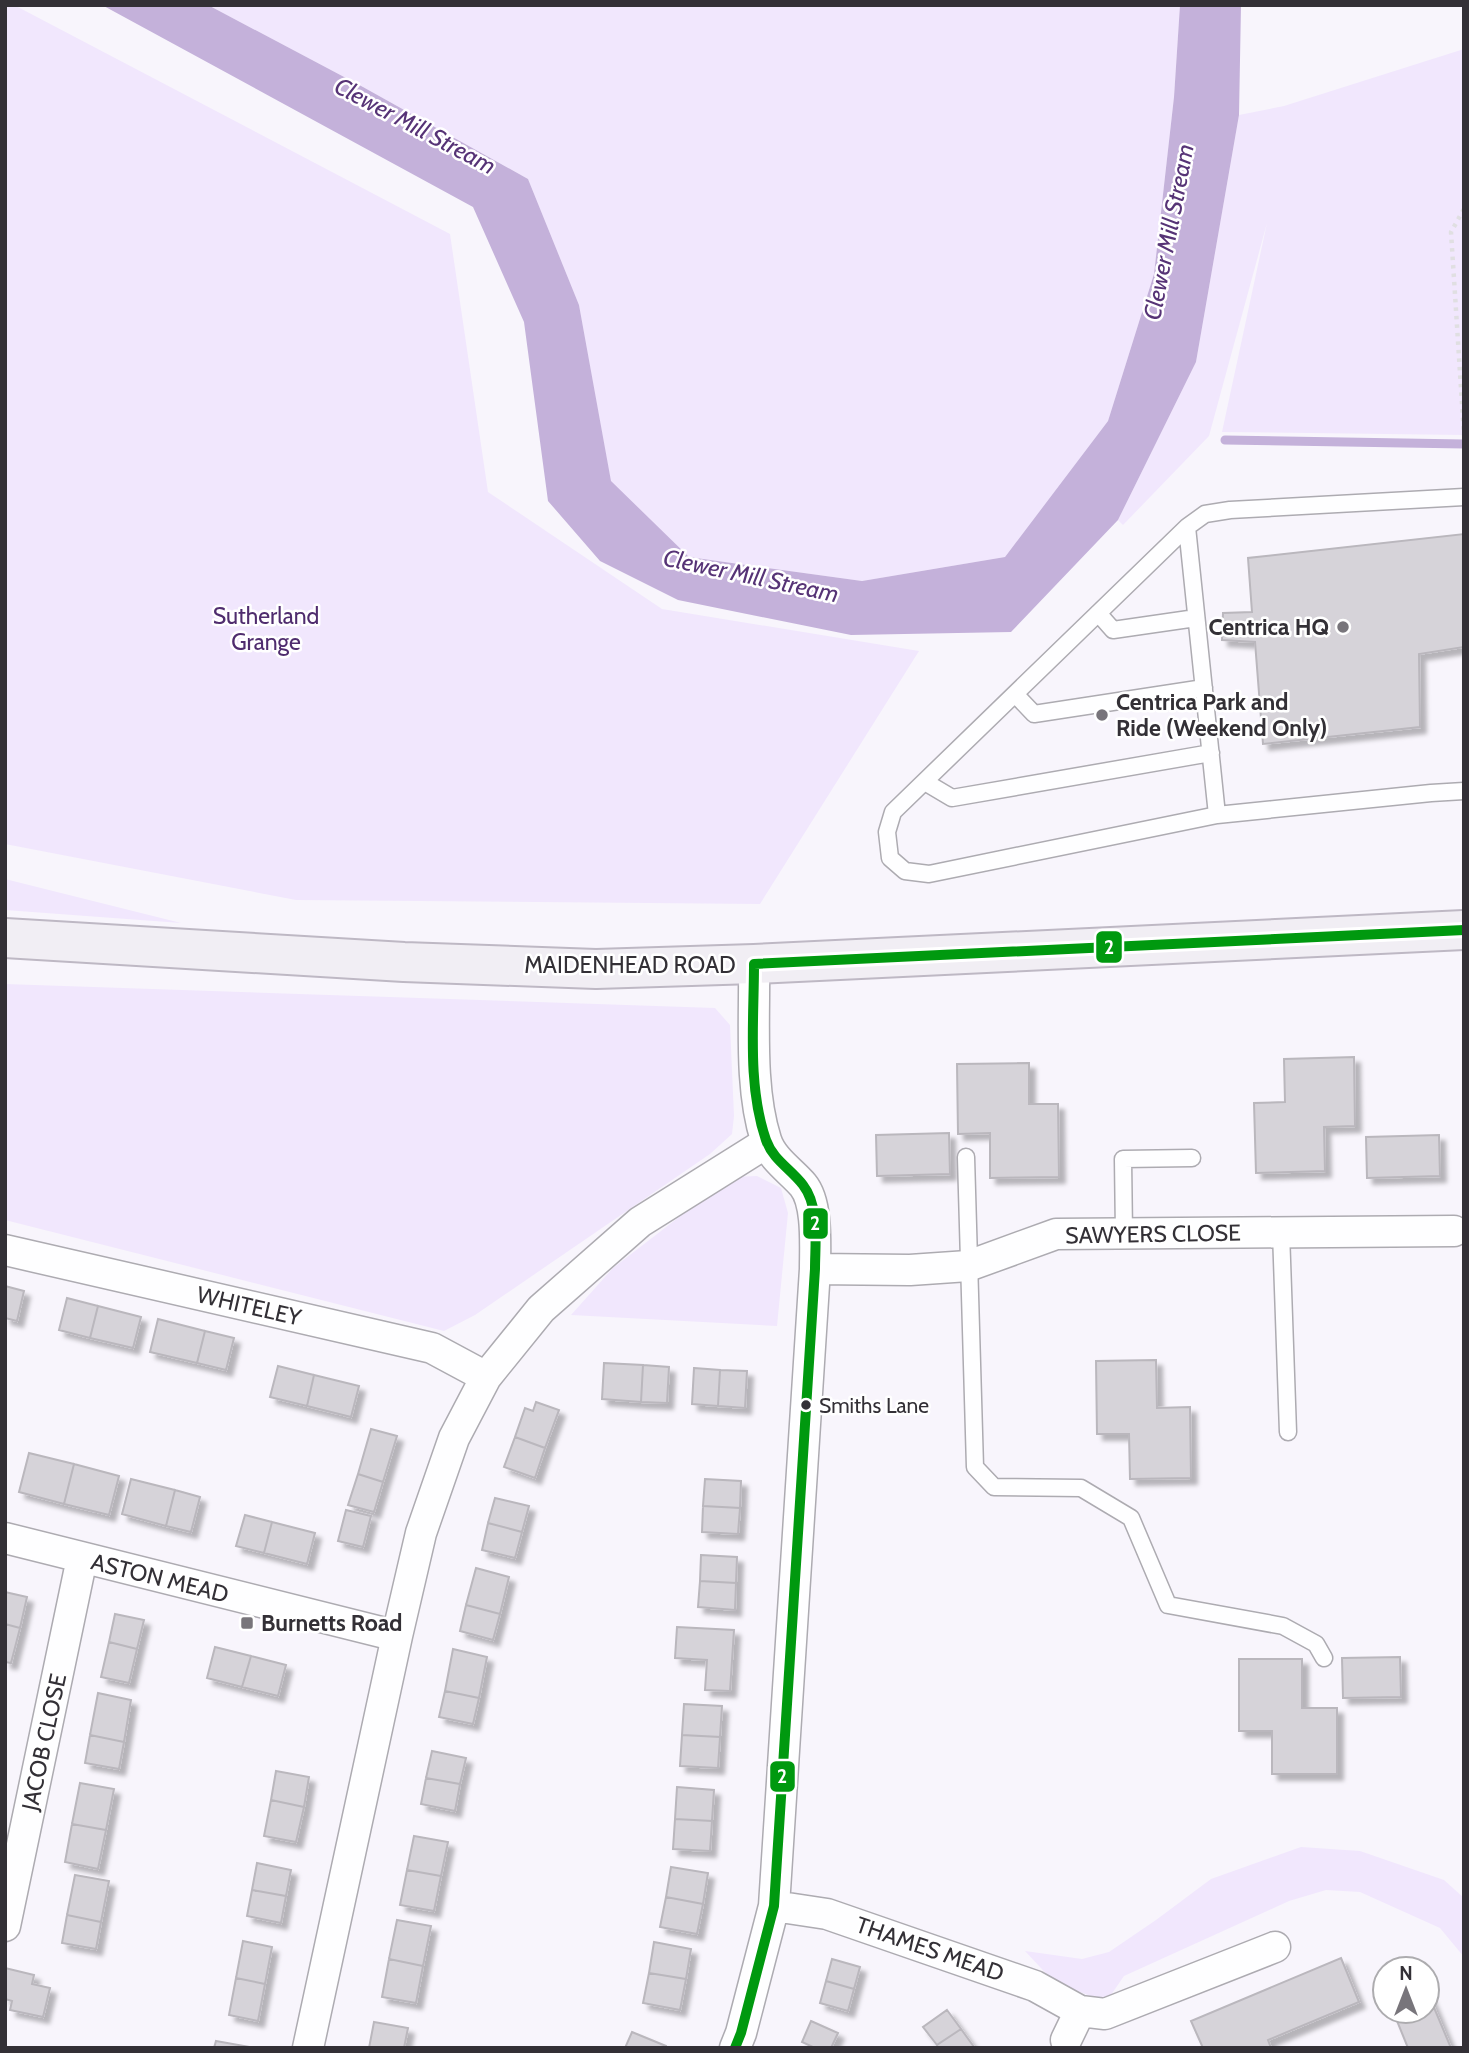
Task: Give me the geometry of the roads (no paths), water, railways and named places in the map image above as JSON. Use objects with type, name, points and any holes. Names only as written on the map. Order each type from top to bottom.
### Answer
[{"type":"main road","name":"MAIDENHEAD ROAD","points":[[5,938],[404,962],[596,969],[1464,930]]},
{"type":"street","points":[[735,2048],[774,1906],[815,1269],[815,1219],[806,1188],[781,1164],[766,1143],[756,1095],[754,964]]},
{"type":"street","points":[[308,2048],[421,1533],[454,1438],[486,1377],[541,1309],[640,1222],[766,1143]]},
{"type":"street","name":"SAWYERS CLOSE","points":[[815,1269],[910,1270],[968,1266],[1056,1234],[1454,1231]]},
{"type":"street","name":"WHITELEY","points":[[5,1250],[432,1348],[486,1377]]},
{"type":"street","name":"ASTON MEAD","points":[[5,1538],[397,1636]]},
{"type":"street","name":"JACOB CLOSE","points":[[10,1927],[82,1558]]},
{"type":"street","name":"THAMES MEAD","points":[[774,1906],[827,1914],[1035,1986],[1080,2011]]},
{"type":"street","points":[[1066,2040],[1080,2011],[1105,2014],[1275,1947]]},
{"type":"lane","points":[[1464,497],[1230,510],[1205,514],[1187,527],[893,812],[887,832],[890,858],[905,871],[929,874],[1217,816],[1464,791]]},
{"type":"lane","points":[[1187,527],[1217,816]]},
{"type":"lane","points":[[1098,613],[1113,630],[1196,618]]},
{"type":"lane","points":[[1015,694],[1034,714],[1204,688]]},
{"type":"lane","points":[[925,782],[952,798],[1211,753]]},
{"type":"lane","points":[[966,1157],[975,1467],[994,1487],[1081,1488],[1130,1518],[1168,1605],[1216,1616],[1283,1626],[1316,1644],[1324,1658]]},
{"type":"lane","points":[[1124,1234],[1123,1159],[1192,1158]]},
{"type":"lane","points":[[1282,1232],[1288,1432]]},
{"type":"water","name":"Clewer Mill Stream","points":[[102,5],[208,5],[528,179],[579,305],[611,481],[689,557],[862,581],[1005,557],[1108,421],[1154,274],[1174,97],[1180,5],[1241,5],[1239,115],[1196,362],[1118,520],[1011,632],[851,635],[678,600],[600,561],[548,501],[524,322],[473,207]]},
{"type":"waterway","points":[[1225,440],[1464,444]]},
{"type":"place","name":"Centrica HQ","points":[[1343,627]]},
{"type":"place","name":"Centrica Park and Ride (Weekend Only)","points":[[1102,715]]},
{"type":"place","name":"Smiths Lane","points":[[806,1405]]},
{"type":"place","name":"Burnetts Road","points":[[247,1623]]},
{"type":"park label","name":"Sutherland Grange","points":[[266,629]]}]
